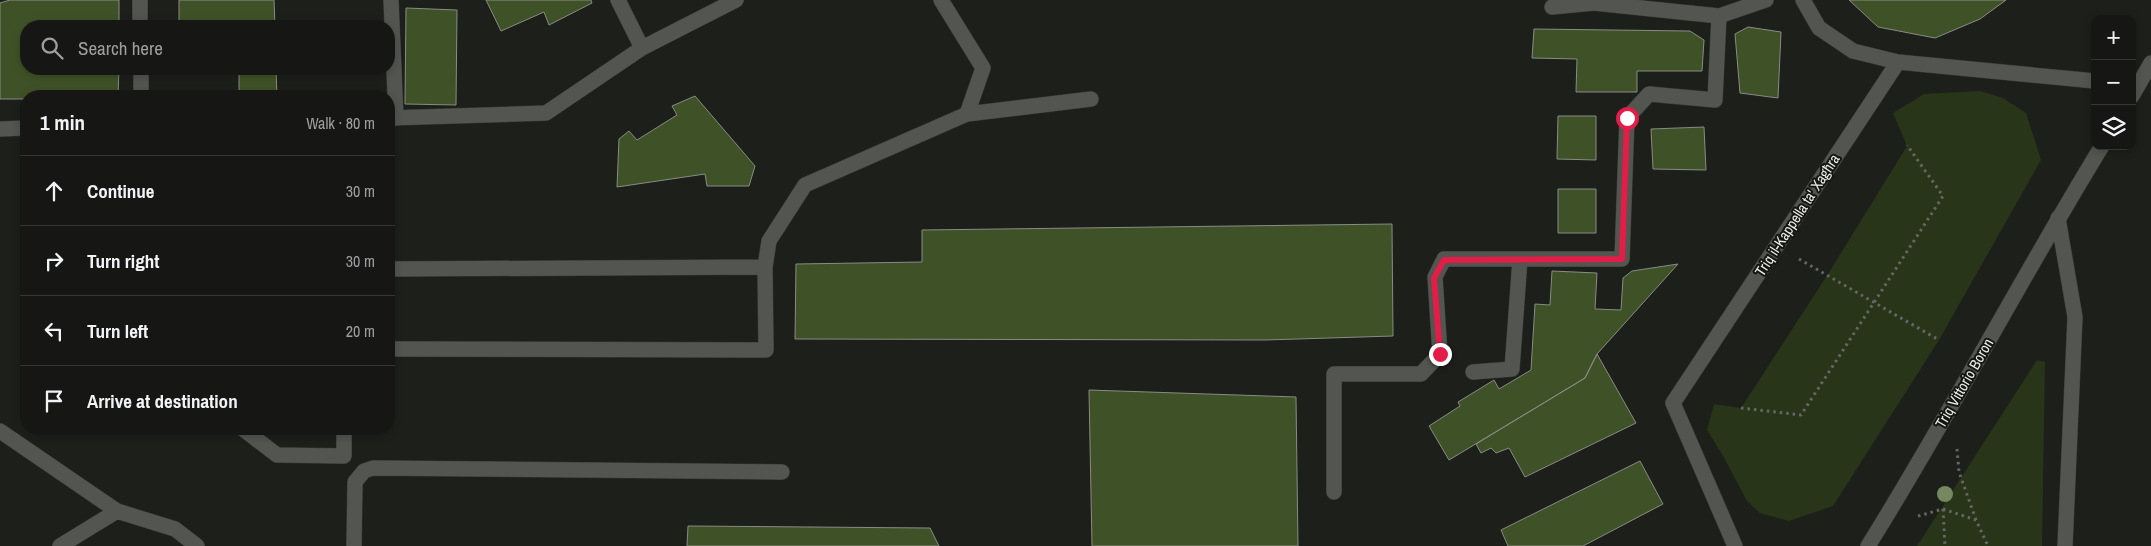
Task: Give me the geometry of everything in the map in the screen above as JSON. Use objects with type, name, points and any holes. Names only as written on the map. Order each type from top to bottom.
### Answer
[{"type":"street","points":[[140,0],[140,20]]},
{"type":"street","points":[[391,0],[391,20]]},
{"type":"street","points":[[618,0],[642,48]]},
{"type":"street","points":[[395,118],[546,114],[642,48],[736,0]]},
{"type":"street","points":[[941,0],[983,68],[968,114]]},
{"type":"street","points":[[1552,7],[1594,2],[1719,16],[1766,0]]},
{"type":"street","points":[[1803,0],[1819,28],[1853,51],[1898,62],[2091,81]]},
{"type":"street","points":[[1334,492],[1334,374],[1420,374],[1440,354],[1434,278],[1444,260],[1622,259],[1627,118],[1649,94],[1715,100],[1719,16]]},
{"type":"street","name":"Triq il-Kappella ta' Xagħra","points":[[1735,546],[1673,403],[1898,62]]},
{"type":"street","points":[[2136,86],[2151,63]]},
{"type":"street","points":[[141,75],[141,90]]},
{"type":"street","points":[[392,75],[392,90]]},
{"type":"street","points":[[395,349],[766,350],[765,267],[769,241],[805,185],[968,114],[1092,99]]},
{"type":"street","points":[[0,129],[20,128]]},
{"type":"street","name":"Triq Vittorio Boron","points":[[1868,546],[1952,404],[2058,218],[2100,150]]},
{"type":"street","points":[[2058,218],[2075,317],[2065,546]]},
{"type":"street","points":[[1472,372],[1512,369],[1520,259]]},
{"type":"street","points":[[395,269],[765,267]]},
{"type":"street","points":[[0,432],[117,510],[175,529],[197,546]]},
{"type":"street","points":[[251,435],[277,455],[324,456],[344,456],[344,435]]},
{"type":"street","points":[[354,546],[355,482],[364,471],[373,468],[782,472]]},
{"type":"street","points":[[60,546],[117,510]]},
{"type":"path","points":[[1741,408],[1801,415],[1943,196],[1907,145]]},
{"type":"path","points":[[1776,247],[1828,274],[1939,340]]},
{"type":"path","points":[[1952,404],[1959,472],[1976,520],[1988,546]]},
{"type":"path","points":[[1911,520],[1943,509],[1976,520]]},
{"type":"path","points":[[1943,509],[1945,546]]},
{"type":"green space","points":[[1980,91],[2003,98],[2026,113],[2041,160],[1939,340],[1833,506],[1789,521],[1760,513],[1747,501],[1707,430],[1714,404],[1741,408],[1828,274],[1907,146],[1893,113],[1924,94]]},
{"type":"green space","points":[[2037,360],[2045,362],[2042,546],[1917,546]]},
{"type":"building","points":[[10,0],[119,0],[119,20],[20,20],[20,75],[119,75],[118,90],[20,90],[20,99],[0,99],[0,3]]},
{"type":"building","points":[[179,0],[274,0],[275,20],[179,20]]},
{"type":"building","points":[[486,0],[591,0],[592,3],[549,25],[544,12],[501,31]]},
{"type":"building","points":[[1849,0],[2006,0],[1980,19],[1935,38],[1878,27]]},
{"type":"building","points":[[406,8],[457,10],[456,105],[405,104]]},
{"type":"building","points":[[1748,27],[1781,32],[1778,98],[1740,93],[1735,34]]},
{"type":"building","points":[[1534,29],[1690,31],[1704,40],[1702,71],[1637,71],[1637,92],[1576,92],[1577,59],[1532,58]]},
{"type":"building","points":[[239,75],[276,75],[277,90],[239,90]]},
{"type":"building","points":[[695,96],[755,166],[749,186],[707,186],[705,174],[617,187],[619,139],[629,131],[637,140],[677,115],[672,106]]},
{"type":"building","points":[[1558,116],[1596,116],[1596,160],[1557,159]]},
{"type":"building","points":[[1704,127],[1706,170],[1653,169],[1651,129]]},
{"type":"building","points":[[1558,189],[1596,189],[1596,233],[1558,233]]},
{"type":"building","points":[[1392,224],[1393,336],[1265,340],[795,339],[796,264],[922,262],[922,230]]},
{"type":"building","points":[[1678,264],[1597,354],[1585,378],[1449,460],[1429,426],[1460,406],[1458,402],[1494,380],[1499,389],[1531,370],[1535,304],[1550,305],[1552,271],[1597,273],[1595,309],[1621,310],[1623,278],[1632,271]]},
{"type":"building","points":[[1597,354],[1636,423],[1525,477],[1509,448],[1496,453],[1491,448],[1481,453],[1476,444],[1585,378]]},
{"type":"building","points":[[1089,390],[1296,397],[1298,546],[1092,546]]},
{"type":"building","points":[[1640,461],[1663,504],[1583,546],[1508,546],[1501,530]]},
{"type":"building","points":[[688,526],[930,528],[939,546],[687,546]]},
{"type":"route","points":[[1440,354],[1434,278],[1444,260],[1622,259],[1627,118]]}]
